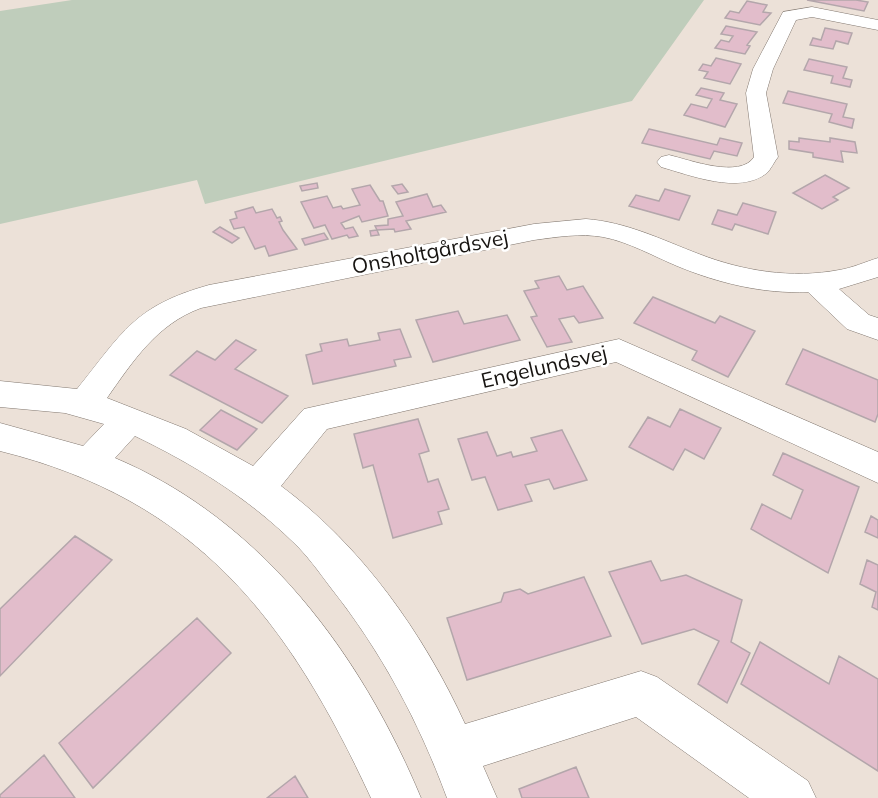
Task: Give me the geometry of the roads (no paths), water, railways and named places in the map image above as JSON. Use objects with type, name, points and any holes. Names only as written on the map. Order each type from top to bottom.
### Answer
[{"type":"street","points":[[669,162],[702,179],[746,173],[764,164],[766,157],[756,93],[763,69],[789,16],[812,12],[878,25]]},
{"type":"street","name":"Onsholtgårdsvej","points":[[84,404],[142,332],[160,315],[182,304],[209,295],[534,232],[566,228],[601,228],[631,235],[716,270],[757,279],[815,283],[859,276],[878,267]]},
{"type":"street","points":[[815,283],[858,322],[878,329]]},
{"type":"street","name":"Engelundsvej","points":[[256,489],[316,418],[619,350],[878,468]]},
{"type":"street","points":[[0,394],[84,404],[129,420],[186,445],[256,489],[306,530],[350,580],[395,641],[455,751],[472,798]]},
{"type":"street","points":[[89,463],[129,420]]},
{"type":"street","points":[[0,437],[89,463],[132,483],[172,506],[212,536],[251,571],[288,612],[326,665],[362,727],[396,798]]},
{"type":"street","points":[[455,751],[641,693],[791,798]]}]
